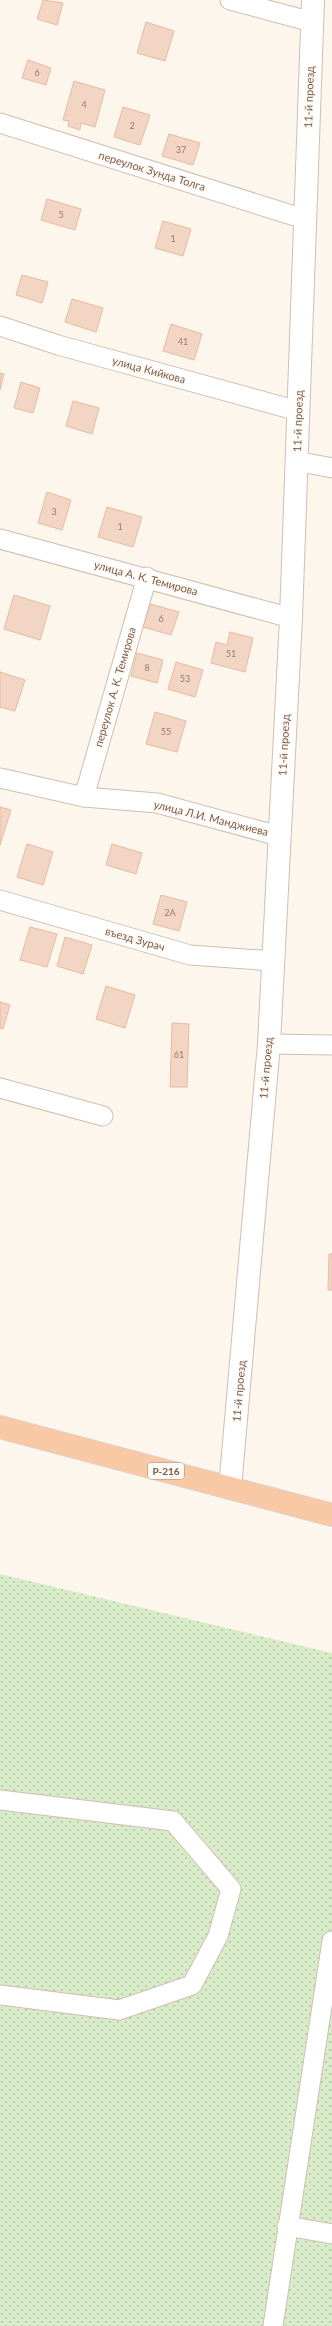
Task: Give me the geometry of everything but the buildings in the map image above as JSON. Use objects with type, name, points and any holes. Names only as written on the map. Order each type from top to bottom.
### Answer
[{"type":"highway","name":"Р-216","points":[[0,1427],[332,1515]]},
{"type":"street","points":[[230,0],[312,22]]},
{"type":"street","name":"11-й проезд","points":[[230,1488],[269,1044],[291,618],[304,219],[313,0]]},
{"type":"street","name":"переулок Зунда Толга","points":[[0,124],[304,219]]},
{"type":"street","name":"улица Кийкова","points":[[0,326],[58,345],[298,411]]},
{"type":"street","points":[[296,461],[332,468]]},
{"type":"street","name":"улица А. К. Темирова","points":[[0,539],[147,577],[291,618]]},
{"type":"street","name":"переулок А. К. Темирова","points":[[84,797],[147,577]]},
{"type":"street","name":"улица Л.И. Манджиева","points":[[0,778],[84,797],[157,803],[279,836]]},
{"type":"street","name":"въезд Зурач","points":[[0,900],[190,955],[273,961]]},
{"type":"street","points":[[269,1044],[332,1045]]},
{"type":"street","points":[[0,1088],[103,1116]]},
{"type":"street","points":[[0,1800],[173,1821],[231,1889],[218,1936],[192,1985],[119,2010],[0,1995]]},
{"type":"street","points":[[273,2326],[287,2226],[327,1996],[332,1941]]},
{"type":"street","points":[[287,2226],[332,2234]]},
{"type":"green space","points":[[0,1574],[332,1653],[332,2326],[0,2326]]}]
